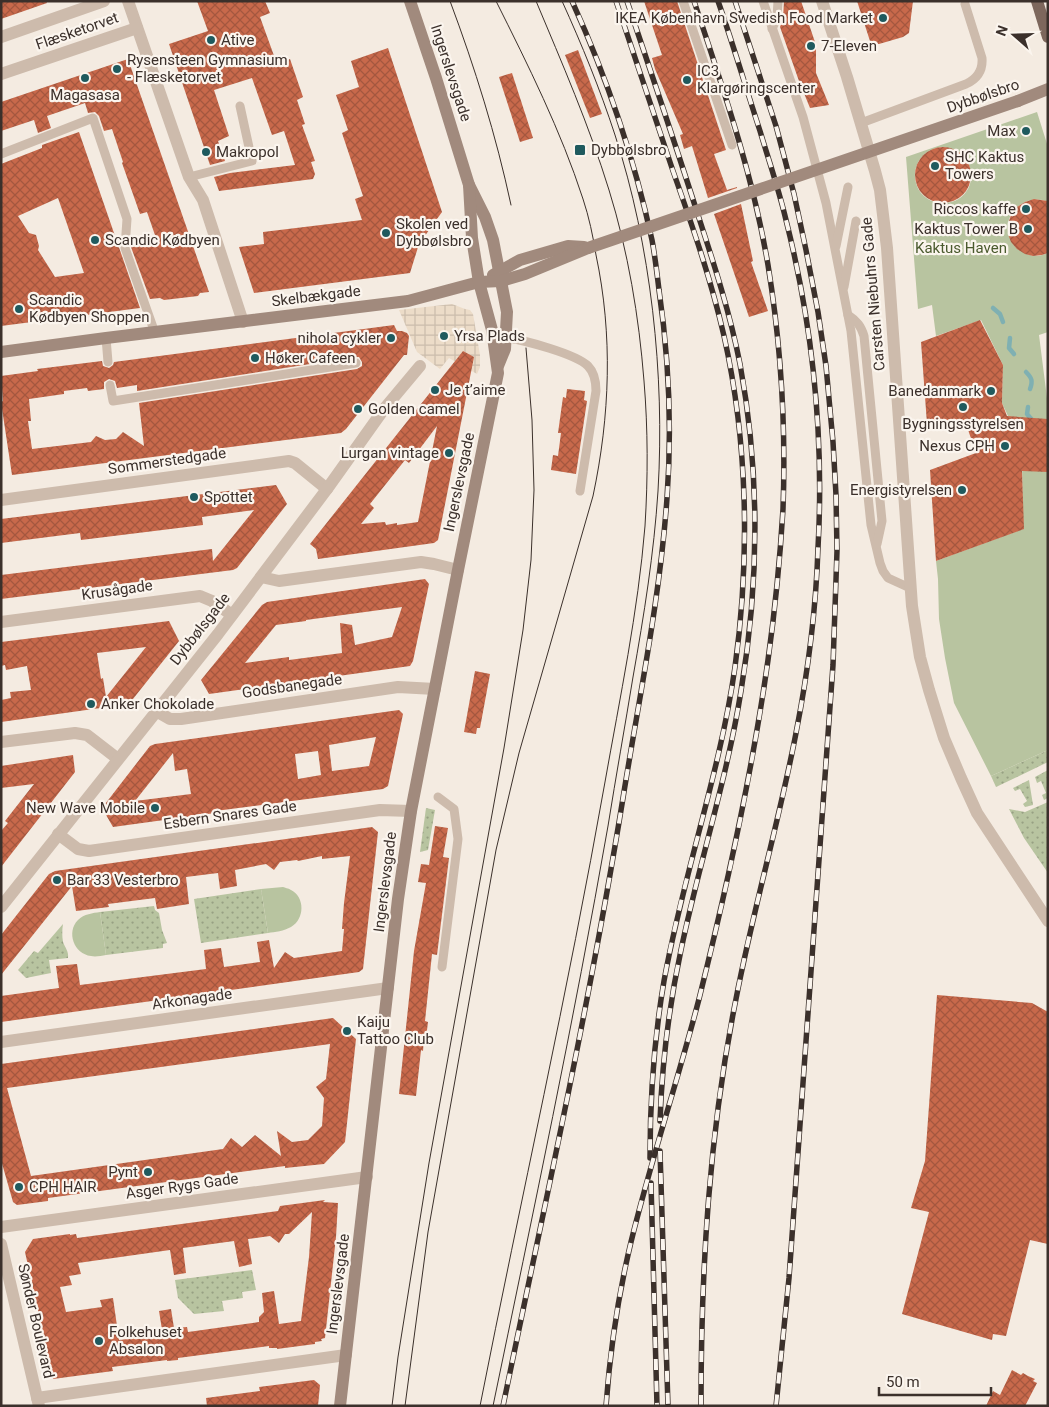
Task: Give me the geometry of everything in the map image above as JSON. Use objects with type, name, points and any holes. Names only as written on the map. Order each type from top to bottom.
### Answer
[{"type":"main road","points":[[1037,1],[1048,37]]},
{"type":"street","name":"Flæsketorvet","points":[[1,37],[104,1]]},
{"type":"street","name":"Flæsketorvet","points":[[1,74],[137,28],[128,1]]},
{"type":"street","name":"Ingerslevsgade","points":[[340,1406],[398,900],[410,811],[495,391],[498,367],[507,338],[507,312],[493,240],[485,217],[469,184],[410,1]]},
{"type":"street","name":"Carsten Niebuhrs Gade","points":[[822,1],[847,77],[880,190],[887,248],[910,588],[920,657],[948,747],[977,813],[1048,921]]},
{"type":"street","points":[[137,28],[189,177],[203,200],[243,322]]},
{"type":"street","name":"Dybbølsbro","points":[[479,282],[500,276],[524,274],[588,248],[1018,102],[1048,89]]},
{"type":"street","name":"Ingerslevsgade","points":[[469,184],[472,238],[479,282],[492,330],[498,367]]},
{"type":"street","name":"Skelbækgade","points":[[1,352],[408,301],[479,282]]},
{"type":"street","name":"Dybbølsgade","points":[[1,907],[218,634],[327,489],[384,409],[420,366]]},
{"type":"street","name":"Sommerstedgade","points":[[1,500],[289,461],[295,463],[327,489]]},
{"type":"street","points":[[261,577],[279,581],[421,562],[458,570]]},
{"type":"street","name":"Krusågade","points":[[1,622],[200,596],[212,601],[232,615]]},
{"type":"street","name":"Godsbanegade","points":[[156,711],[170,719],[181,719],[398,687],[435,689]]},
{"type":"street","points":[[1,742],[75,732],[82,733],[118,759]]},
{"type":"street","name":"Esbern Snares Gade","points":[[58,834],[78,849],[89,850],[380,810],[410,811]]},
{"type":"street","name":"Arkonagade","points":[[1,1042],[388,988]]},
{"type":"street","name":"Asger Rygs Gade","points":[[1,1227],[367,1176]]},
{"type":"street","name":"Sønder Boulevard","points":[[1,1244],[38,1402]]},
{"type":"street","points":[[38,1402],[346,1355]]},
{"type":"lane","points":[[683,1],[732,145]]},
{"type":"lane","points":[[763,1],[803,117],[826,203],[851,331],[871,525],[880,564],[888,578],[910,588]]},
{"type":"lane","points":[[772,29],[777,18],[778,1]]},
{"type":"lane","points":[[861,124],[972,82],[977,78],[981,72],[982,58],[965,4]]},
{"type":"lane","points":[[189,177],[252,161],[240,106]]},
{"type":"lane","points":[[1,154],[93,118],[126,219],[125,248],[155,333]]},
{"type":"lane","points":[[835,251],[848,187]]},
{"type":"lane","points":[[844,292],[856,221]]},
{"type":"lane","points":[[106,338],[108,362]]},
{"type":"lane","points":[[507,338],[532,343],[578,360],[588,366],[594,374],[596,391],[580,492]]},
{"type":"lane","points":[[110,385],[113,401],[356,363]]},
{"type":"lane","points":[[438,797],[454,809],[458,839],[442,967]]},
{"type":"green space","name":"Kaktus Haven","points":[[1037,112],[1048,147],[1048,202],[1033,200],[1020,205],[1010,216],[1008,231],[1019,247],[1029,255],[1040,256],[1048,253],[1048,332],[1039,335],[1048,406],[1048,750],[991,776],[954,703],[939,619],[936,561],[1023,529],[1022,459],[1019,440],[1002,403],[1003,365],[981,320],[936,336],[932,305],[918,309],[906,157]],"holes":[[[941,147],[954,150],[964,157],[969,166],[971,176],[964,194],[956,200],[945,203],[938,203],[926,198],[918,189],[915,179],[916,168],[920,159],[926,153]]]},
{"type":"green space","points":[[1048,750],[1048,762],[996,787],[991,776]]},
{"type":"green space","points":[[1048,770],[1048,798],[1044,800],[1042,795],[1046,793],[1041,781],[1037,783],[1035,777]]},
{"type":"green space","points":[[1029,780],[1033,805],[1025,807],[1023,804],[1027,801],[1020,789],[1015,791],[1013,788]]},
{"type":"green space","points":[[1048,802],[1048,873],[1024,838],[1009,809],[1025,812]]},
{"type":"green space","points":[[426,808],[435,810],[428,850],[420,852]]},
{"type":"green space","points":[[283,887],[296,893],[301,903],[301,914],[296,923],[291,927],[268,933],[261,889]]},
{"type":"green space","points":[[261,889],[268,933],[201,943],[194,899]]},
{"type":"green space","points":[[154,906],[155,910],[159,913],[167,943],[163,944],[163,948],[106,955],[100,912]]},
{"type":"green space","points":[[100,912],[106,955],[94,956],[85,954],[76,947],[74,942],[72,936],[74,925],[83,916]]},
{"type":"green space","points":[[63,924],[63,942],[68,958],[49,960],[51,973],[26,978],[18,970],[34,951],[38,953]]},
{"type":"green space","points":[[252,1270],[256,1290],[242,1292],[243,1298],[222,1301],[224,1311],[194,1314],[178,1298],[175,1280]]},
{"type":"shaded area","name":"Yrsa Plads","points":[[452,304],[470,310],[473,314],[480,355],[480,367],[477,374],[449,358],[440,369],[417,352],[399,310]]},
{"type":"building","points":[[1,1],[46,1],[47,3],[1,19]]},
{"type":"building","points":[[197,1],[265,1],[270,13],[260,17],[277,64],[290,59],[303,97],[297,100],[305,124],[302,125],[315,161],[311,162],[315,174],[313,179],[219,191],[214,177],[230,173],[295,165],[284,131],[272,135],[252,78],[214,90],[229,136],[218,141],[225,161],[210,165],[169,44],[208,31]]},
{"type":"building","name":"IC3 Klargøringscenter","points":[[644,1],[677,1],[726,150],[714,154],[727,190],[737,188],[708,198],[692,146],[684,149],[680,135],[683,134],[655,69],[652,58],[662,55]]},
{"type":"building","points":[[784,1],[801,1],[816,45],[816,73],[829,105],[810,108],[780,27],[783,19]]},
{"type":"building","points":[[857,1],[913,1],[909,33],[903,37],[879,44],[872,44]]},
{"type":"building","points":[[388,48],[442,212],[419,244],[410,273],[254,293],[239,247],[264,244],[263,232],[362,220],[355,199],[363,196],[342,133],[348,130],[336,95],[359,87],[351,61]]},
{"type":"building","points":[[578,50],[602,114],[590,118],[565,55]]},
{"type":"building","points":[[128,59],[209,292],[200,293],[198,296],[164,300],[160,298],[150,299],[131,247],[156,238],[147,212],[140,214],[112,129],[104,131],[99,116],[95,112],[88,113],[85,103],[47,116],[51,128],[38,133],[34,120],[1,131],[1,102]]},
{"type":"building","points":[[512,73],[533,138],[520,142],[499,77]]},
{"type":"building","name":"Scandic Kødbyen","points":[[79,132],[140,308],[1,326],[1,164],[42,148],[42,145]],"holes":[[[58,198],[84,273],[55,277],[38,250],[39,246],[36,235],[29,233],[18,216]]]},
{"type":"building","points":[[937,147],[949,147],[963,155],[971,169],[969,186],[963,195],[949,203],[937,203],[927,198],[920,191],[915,181],[915,169],[920,159],[927,152]]},
{"type":"building","name":"Kaktus Tower B","points":[[1034,199],[1048,201],[1048,253],[1033,256],[1017,249],[1011,242],[1008,234],[1008,224],[1011,215],[1017,207]]},
{"type":"building","points":[[741,204],[753,261],[751,262],[768,311],[749,317],[714,214]]},
{"type":"building","name":"Nexus CPH","points":[[980,320],[1003,365],[1002,403],[1007,416],[1048,419],[1048,472],[1022,471],[1024,529],[936,561],[930,470],[976,453],[965,421],[927,424],[921,342]]},
{"type":"building","points":[[394,325],[397,331],[407,333],[409,336],[407,355],[404,355],[341,433],[12,475],[1,402],[3,401],[1,376],[38,371],[37,369],[102,361],[103,366],[109,368],[114,362]],"holes":[[[359,357],[362,366],[357,369],[139,403],[144,446],[123,432],[116,439],[105,440],[96,436],[91,442],[32,449],[28,421],[31,421],[29,399],[64,394],[64,391],[87,388],[88,391],[104,389],[104,382],[109,379],[115,381],[117,388],[137,385],[137,391]]]},
{"type":"building","points":[[463,351],[474,357],[438,540],[434,543],[318,559],[316,549],[310,544]],"holes":[[[437,426],[418,522],[397,525],[397,523],[386,525],[385,522],[361,524],[374,508],[370,504],[405,460],[409,463]]]},
{"type":"building","points":[[567,389],[585,391],[584,400],[587,401],[576,474],[551,470],[553,455],[558,456],[561,433],[558,433],[563,397],[566,398]]},
{"type":"building","points":[[276,485],[287,504],[237,568],[233,570],[1,599],[1,575],[212,549],[213,561],[254,510],[202,517],[203,525],[81,540],[80,533],[1,543],[1,519]]},
{"type":"building","points":[[425,579],[429,584],[413,661],[410,666],[209,694],[201,680],[262,605],[267,602]],"holes":[[[402,607],[392,637],[355,645],[352,625],[340,623],[342,653],[289,660],[289,657],[245,663],[276,625]]]},
{"type":"building","points":[[169,621],[179,641],[129,704],[1,722],[1,700],[11,698],[10,692],[31,690],[27,666],[6,670],[5,665],[1,666],[1,642]],"holes":[[[146,647],[106,697],[97,653]]]},
{"type":"building","points":[[475,671],[490,674],[480,728],[477,728],[476,734],[464,732]]},
{"type":"building","points":[[399,710],[403,714],[388,786],[383,789],[215,811],[215,813],[113,827],[102,808],[150,746]],"holes":[[[376,737],[369,766],[332,771],[329,745]],[[318,751],[321,775],[298,779],[295,754]],[[173,753],[175,771],[187,769],[191,794],[135,801]]]},
{"type":"building","points":[[73,755],[75,772],[1,867],[1,831],[8,823],[5,821],[34,784],[1,788],[1,766]]},
{"type":"building","points":[[435,826],[448,828],[443,857],[449,858],[437,955],[432,954],[425,1021],[428,1022],[423,1051],[421,1050],[416,1096],[399,1094],[414,951],[426,883],[418,882],[421,864],[429,865]]},
{"type":"building","points":[[372,827],[378,832],[363,969],[359,972],[1,1022],[1,996],[59,988],[56,966],[77,964],[80,985],[206,969],[204,950],[221,948],[224,967],[260,962],[257,942],[269,940],[274,968],[285,952],[294,958],[342,951],[344,903],[350,856],[322,859],[322,856],[298,861],[280,862],[274,870],[266,864],[235,870],[237,886],[220,889],[218,873],[186,877],[189,904],[157,909],[155,898],[108,904],[109,907],[76,911],[72,886],[1,975],[1,935],[49,874],[55,871]]},
{"type":"building","points":[[937,995],[1032,1003],[1048,1012],[1048,1244],[1030,1240],[1006,1336],[993,1334],[992,1340],[902,1314],[929,1212],[911,1208],[925,1161]]},
{"type":"building","points":[[333,1018],[356,1039],[345,1142],[324,1164],[255,1170],[48,1198],[48,1201],[17,1205],[13,1202],[1,1160],[1,1064]],"holes":[[[330,1044],[326,1079],[316,1087],[324,1098],[322,1126],[308,1140],[292,1142],[277,1131],[281,1156],[255,1135],[242,1147],[231,1138],[223,1149],[31,1176],[7,1088]]]},
{"type":"building","points":[[325,1200],[323,1202],[338,1203],[325,1338],[321,1339],[322,1341],[315,1342],[315,1344],[277,1349],[269,1348],[269,1346],[178,1358],[178,1360],[112,1367],[113,1371],[53,1379],[25,1252],[33,1239],[70,1234],[76,1234],[77,1238],[278,1211],[280,1206]],"holes":[[[312,1212],[309,1257],[301,1321],[279,1324],[274,1291],[262,1293],[264,1312],[259,1317],[259,1322],[188,1332],[187,1327],[174,1328],[171,1309],[159,1311],[163,1336],[119,1340],[113,1298],[100,1300],[102,1307],[66,1312],[60,1287],[72,1285],[69,1276],[81,1274],[78,1263],[170,1250],[174,1275],[186,1273],[183,1248],[234,1241],[239,1267],[252,1264],[248,1239],[270,1236],[279,1243],[285,1234],[289,1234]]]},
{"type":"building","points":[[1012,1370],[1035,1379],[1033,1381],[1037,1383],[1025,1406],[986,1406],[993,1391],[1000,1395]]},
{"type":"building","points":[[314,1380],[320,1385],[318,1406],[207,1406],[206,1398],[260,1391],[259,1387]]},
{"type":"waterway","points":[[993,308],[1000,314],[1003,322]]},
{"type":"waterway","points":[[1010,338],[1009,348],[1014,354]]},
{"type":"waterway","points":[[1026,372],[1031,380],[1030,389]]},
{"type":"waterway","points":[[1028,407],[1027,414],[1033,421]]},
{"type":"tram line","points":[[450,1],[484,102],[499,153],[511,205]]},
{"type":"tram line","points":[[405,1406],[428,1232],[496,850],[519,753],[593,496],[599,466],[606,406],[607,345],[605,315],[587,213],[565,148],[532,74],[496,1]]},
{"type":"tram line","points":[[480,1406],[591,860],[633,622],[642,558],[646,508],[647,435],[644,381],[636,309],[627,260],[616,213],[593,142],[536,1]]},
{"type":"tram line","points":[[493,1406],[553,1116],[595,899],[645,607],[658,491],[660,447],[657,356],[653,311],[638,221],[615,135],[577,34],[562,1]]},
{"type":"tram line","points":[[392,1406],[429,1163],[504,748],[523,630],[531,560],[534,490],[532,420],[526,348]]},
{"type":"railway","points":[[503,1406],[566,1102],[610,874],[654,611],[664,536],[669,472],[667,368],[652,240],[637,178],[618,118],[597,59],[572,1]]},
{"type":"railway","points":[[616,1],[694,232],[719,315],[732,376],[738,418],[744,501],[743,584],[735,667],[720,746],[681,902],[664,981],[653,1069],[650,1158]]},
{"type":"railway","points":[[627,1],[710,252],[731,326],[747,405],[754,487],[754,569],[747,651],[735,724],[721,789],[688,918],[677,971],[664,1056],[660,1121]]},
{"type":"railway","points":[[606,1406],[615,1324],[626,1262],[699,999],[747,788],[771,641],[783,509],[784,448],[781,387],[776,325],[768,265],[746,165],[694,1]]},
{"type":"railway","points":[[701,1406],[705,1252],[708,1201],[719,1100],[743,966],[789,766],[804,687],[811,641],[817,571],[819,507],[818,425],[814,383],[810,342],[795,260],[777,187],[718,1]]},
{"type":"railway","points":[[735,1],[776,126],[794,194],[806,250],[826,366],[836,495],[837,551],[833,665],[789,1278],[776,1406]]},
{"type":"railway","points":[[660,1151],[668,1406]]},
{"type":"railway","points":[[651,1183],[657,1406]]},
{"type":"place","name":"IKEA København Swedish Food Market","points":[[883,18]]},
{"type":"place","name":"Ative","points":[[211,40]]},
{"type":"place","name":"7-Eleven","points":[[811,46]]},
{"type":"place","name":"Rysensteen Gymnasium - Flæsketorvet","points":[[117,69]]},
{"type":"place","name":"Magasasa","points":[[85,78]]},
{"type":"place","name":"IC3 Klargøringscenter","points":[[687,80]]},
{"type":"place","name":"Max","points":[[1026,131]]},
{"type":"place","name":"Dybbølsbro","points":[[580,150]]},
{"type":"place","name":"Makropol","points":[[206,152]]},
{"type":"place","name":"SHC Kaktus Towers","points":[[935,166]]},
{"type":"place","name":"Riccos kaffe","points":[[1026,209]]},
{"type":"place","name":"Kaktus Tower B","points":[[1028,229]]},
{"type":"place","name":"Skolen ved Dybbølsbro","points":[[386,233]]},
{"type":"place","name":"Scandic Kødbyen","points":[[95,240]]},
{"type":"place","name":"Scandic Kødbyen Shoppen","points":[[19,309]]},
{"type":"place","name":"Yrsa Plads","points":[[444,336]]},
{"type":"place","name":"nihola cykler","points":[[391,338]]},
{"type":"place","name":"Høker Cafeen","points":[[255,358]]},
{"type":"place","name":"Je t’aime","points":[[435,390]]},
{"type":"place","name":"Banedanmark","points":[[991,391]]},
{"type":"place","name":"Bygningsstyrelsen","points":[[963,407]]},
{"type":"place","name":"Golden camel","points":[[358,409]]},
{"type":"place","name":"Nexus CPH","points":[[1005,446]]},
{"type":"place","name":"Lurgan vintage","points":[[449,453]]},
{"type":"place","name":"Energistyrelsen","points":[[962,490]]},
{"type":"place","name":"Spottet","points":[[194,497]]},
{"type":"place","name":"Anker Chokolade","points":[[91,704]]},
{"type":"place","name":"New Wave Mobile","points":[[155,808]]},
{"type":"place","name":"Bar 33 Vesterbro","points":[[57,880]]},
{"type":"place","name":"Kaiju Tattoo Club","points":[[347,1031]]},
{"type":"place","name":"Pynt","points":[[148,1172]]},
{"type":"place","name":"CPH HAIR","points":[[19,1187]]},
{"type":"place","name":"Folkehuset Absalon","points":[[99,1341]]}]
